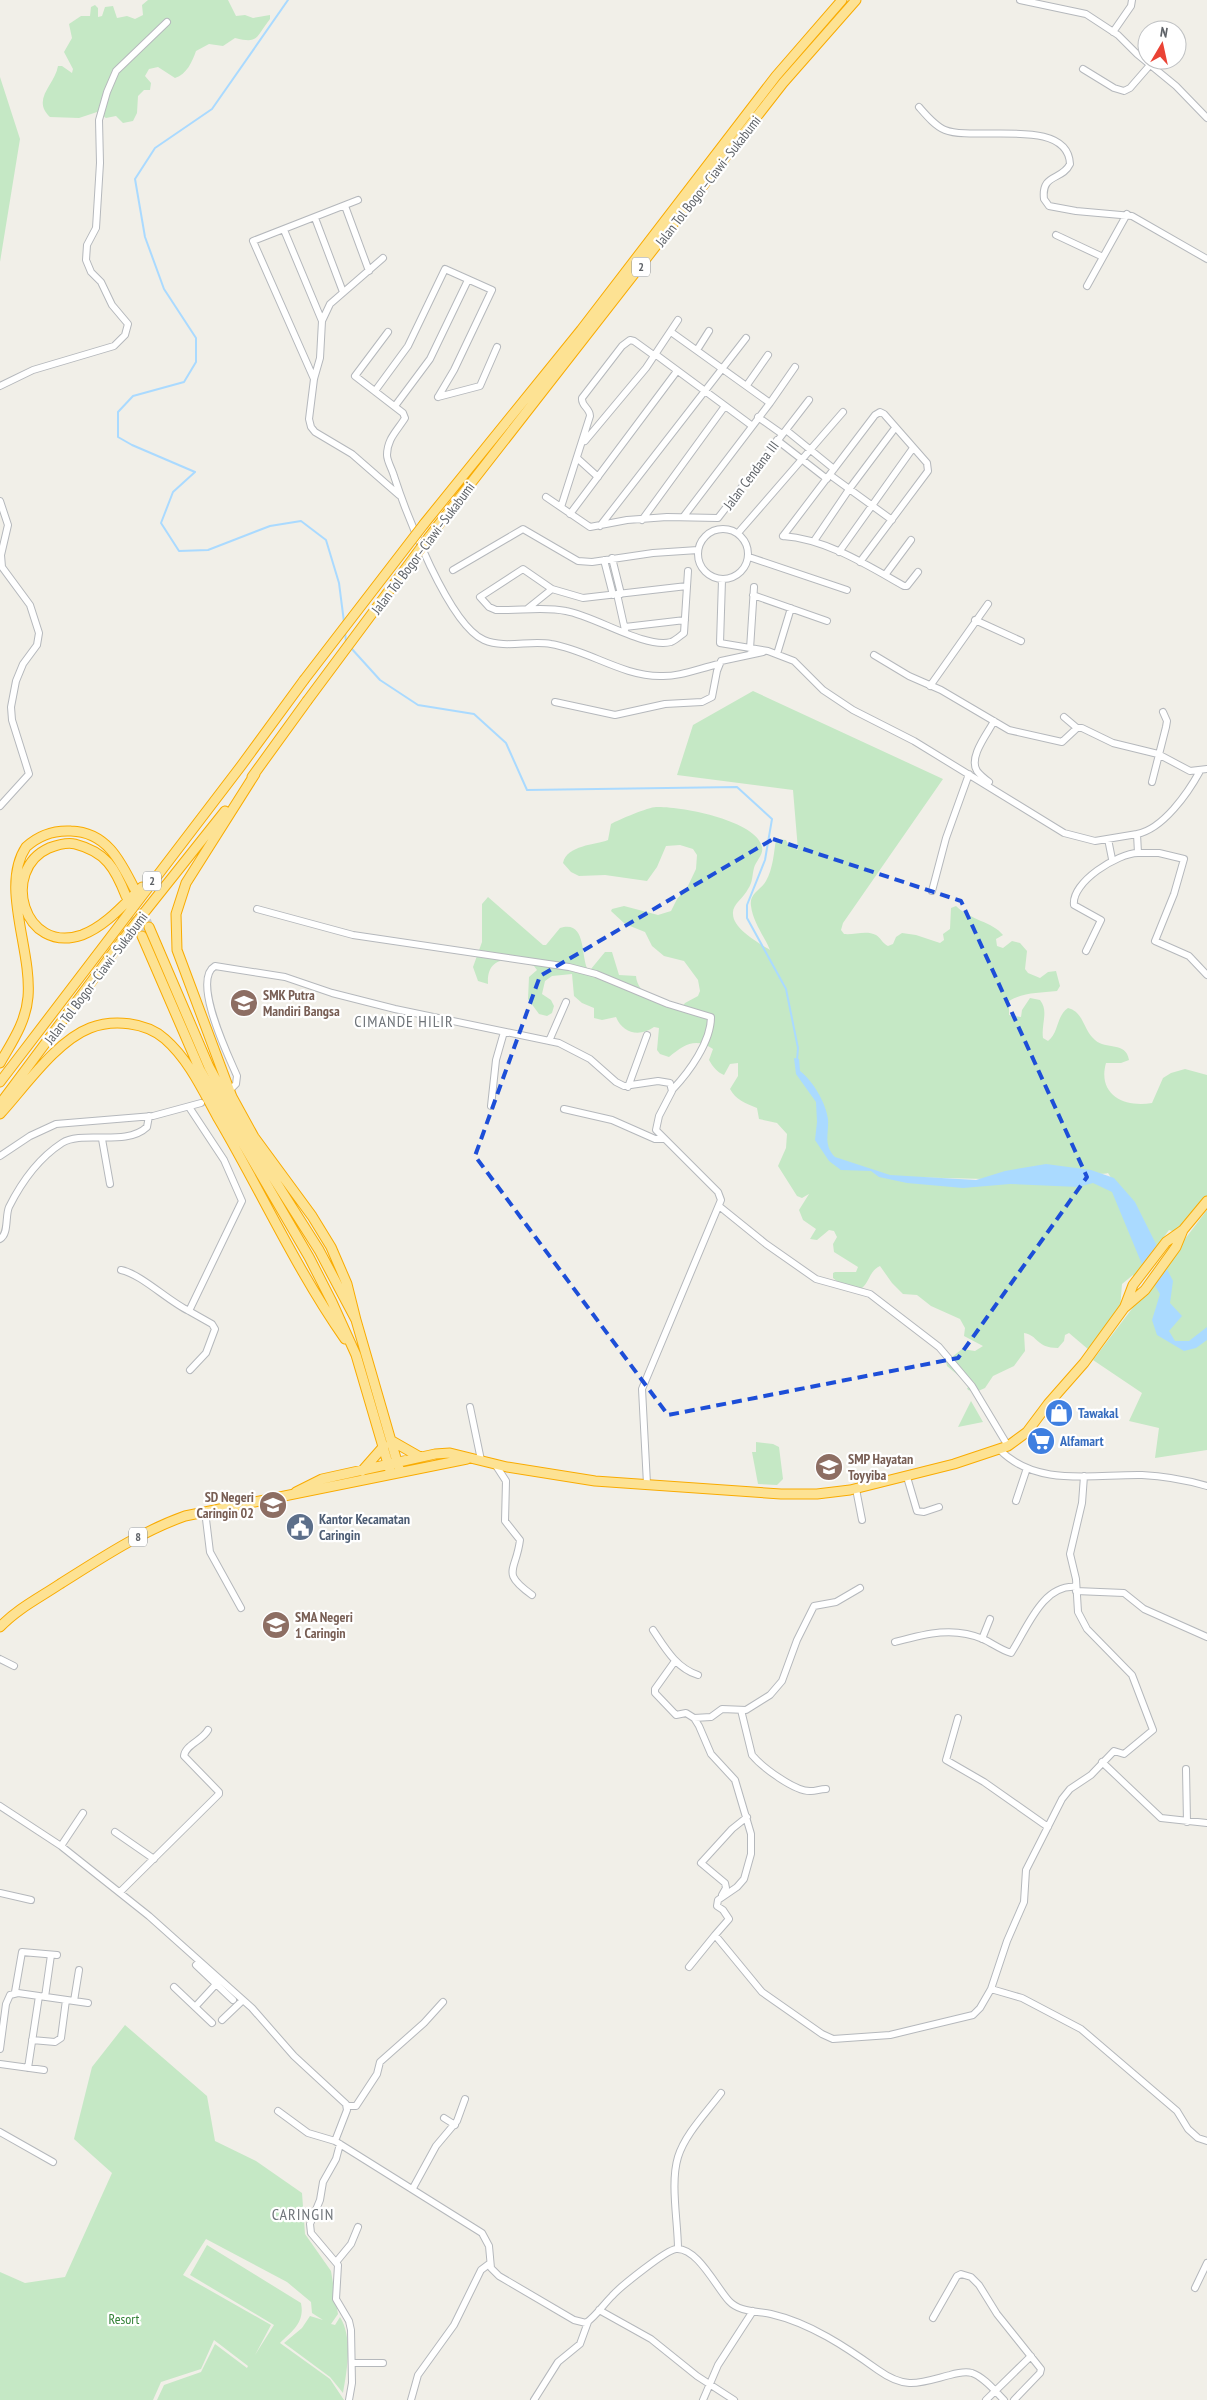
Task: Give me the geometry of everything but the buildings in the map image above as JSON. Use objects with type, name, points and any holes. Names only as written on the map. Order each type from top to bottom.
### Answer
[{"type":"highway","name":"Jalan Tol Bogor–Ciawi–Sukabumi","points":[[0,1082],[424,524],[581,330],[776,76],[842,0]]},
{"type":"highway","name":"Jalan Tol Bogor–Ciawi–Sukabumi","points":[[0,1104],[124,938],[254,774],[429,537],[783,83],[856,0]]},
{"type":"highway","points":[[254,774],[183,890],[176,914],[178,950],[219,1066],[232,1097],[254,1137],[312,1216],[331,1248],[347,1284],[395,1468]]},
{"type":"highway","points":[[0,1063],[24,1017],[28,998],[28,973],[7,895],[9,873],[17,855],[34,840],[51,832],[72,831],[93,835],[107,844],[120,860],[134,888]]},
{"type":"highway","points":[[126,896],[114,870],[103,857],[91,849],[72,844],[47,849],[28,862],[20,877],[17,898],[22,915],[32,926],[44,934],[62,938],[82,935],[99,926],[113,915],[167,862]]},
{"type":"highway","points":[[149,927],[209,1067],[248,1138],[319,1250],[356,1320]]},
{"type":"highway","points":[[142,936],[200,1070],[309,1257],[356,1355],[388,1444],[420,1457]]},
{"type":"highway","points":[[0,1114],[46,1062],[68,1042],[88,1028],[117,1023],[143,1027],[159,1035],[176,1050],[189,1067],[234,1145],[320,1304],[356,1355]]},
{"type":"highway","name":"8","points":[[1124,1308],[1133,1284],[1166,1242],[1182,1230],[1207,1201]]},
{"type":"highway","name":"8","points":[[0,1627],[24,1607],[142,1535],[176,1519],[395,1468],[420,1457],[450,1454],[576,1478],[781,1494],[817,1494],[856,1489],[907,1477],[1004,1448],[1027,1432],[1048,1404],[1084,1363],[1124,1308],[1144,1290],[1176,1247],[1182,1230]]},
{"type":"highway","points":[[362,1472],[388,1444]]},
{"type":"highway","name":"8","points":[[296,1492],[322,1480],[362,1472],[468,1458]]},
{"type":"street","points":[[1020,0],[1082,12],[1113,32],[1137,53]]},
{"type":"street","points":[[1113,32],[1131,6],[1132,0]]},
{"type":"street","points":[[1061,1],[1061,9]]},
{"type":"street","points":[[0,386],[33,370],[114,346],[128,331],[127,322],[112,304],[101,282],[91,272],[86,260],[87,245],[96,228],[100,163],[99,120],[107,92],[116,72],[167,22]]},
{"type":"street","points":[[1084,69],[1114,88],[1124,91],[1130,88],[1146,70]]},
{"type":"street","points":[[1156,70],[1185,94],[1207,118]]},
{"type":"street","points":[[919,107],[944,130],[967,134],[1032,135],[1054,141],[1066,151],[1070,164],[1066,170],[1052,177],[1046,184],[1044,194],[1046,203],[1054,208],[1076,212],[1127,214],[1142,220],[1207,259]]},
{"type":"street","points":[[314,379],[252,241],[358,200]]},
{"type":"street","points":[[345,206],[369,271]]},
{"type":"street","points":[[1087,286],[1127,214]]},
{"type":"street","points":[[315,218],[343,292]]},
{"type":"street","points":[[284,230],[322,321]]},
{"type":"street","points":[[1056,235],[1103,257]]},
{"type":"street","points":[[383,258],[330,304],[322,321],[320,358],[314,379],[309,419],[311,426],[352,454],[400,496]]},
{"type":"street","points":[[375,391],[408,346],[443,270],[446,269],[492,290],[454,370],[438,397],[480,386],[497,347]]},
{"type":"street","points":[[395,406],[430,359],[468,280]]},
{"type":"street","points":[[583,443],[603,422],[646,368],[678,320]]},
{"type":"street","points":[[697,350],[709,331]]},
{"type":"street","points":[[388,332],[355,376],[403,412],[405,418],[390,438],[387,456],[400,496],[431,567],[465,625],[474,635],[499,643],[542,642],[572,648],[622,668],[652,676],[672,676],[719,664],[725,659],[768,651]]},
{"type":"street","points":[[671,332],[770,403]]},
{"type":"street","points":[[600,526],[746,338]]},
{"type":"street","points":[[603,422],[590,413],[582,404],[582,398],[624,344],[630,340],[655,354],[751,425]]},
{"type":"street","points":[[747,385],[768,355]]},
{"type":"street","points":[[546,496],[587,526],[684,516],[795,367]]},
{"type":"street","points":[[570,514],[677,370]]},
{"type":"street","name":"Jalan Cendana III","points":[[684,516],[715,519],[720,516],[809,400]]},
{"type":"street","points":[[642,520],[725,406]]},
{"type":"street","points":[[738,533],[843,412]]},
{"type":"street","points":[[561,507],[583,443],[590,413]]},
{"type":"street","points":[[860,562],[928,471],[927,463],[884,414],[877,413],[783,536],[814,541],[906,586],[918,572]]},
{"type":"street","points":[[758,417],[781,435],[811,451],[834,469]]},
{"type":"street","points":[[814,541],[850,488],[895,428]]},
{"type":"street","points":[[781,435],[802,460],[828,477],[850,488],[892,520]]},
{"type":"street","points":[[838,552],[913,448]]},
{"type":"street","points":[[577,458],[598,477]]},
{"type":"street","points":[[0,501],[8,525],[1,555],[2,567],[30,605],[39,633],[37,645],[23,664],[16,681],[11,707],[12,720],[29,774],[0,806]]},
{"type":"street","points":[[453,570],[523,529],[578,561],[604,560],[653,552],[698,550]]},
{"type":"street","points":[[728,529],[738,533],[748,548],[749,557],[746,566],[740,574],[722,580],[714,578],[701,567],[698,550],[702,541],[713,531],[728,529]]},
{"type":"street","points":[[885,575],[911,540]]},
{"type":"street","points":[[749,557],[847,590]]},
{"type":"street","points":[[612,558],[625,630]]},
{"type":"street","points":[[604,560],[617,594]]},
{"type":"street","points":[[687,586],[583,598],[552,588],[523,568],[480,597],[489,607],[496,610],[563,610],[583,615],[660,643],[673,641],[684,633],[688,571]]},
{"type":"street","points":[[722,580],[720,643],[768,651],[794,661],[824,690],[853,710],[914,741],[997,790],[1064,833],[1089,841],[1137,834],[1154,829],[1162,822],[1204,770]]},
{"type":"street","points":[[750,648],[754,587]]},
{"type":"street","points":[[526,609],[552,588]]},
{"type":"street","points":[[753,596],[827,621]]},
{"type":"street","points":[[930,686],[988,604]]},
{"type":"street","points":[[777,654],[791,608]]},
{"type":"street","points":[[625,630],[685,620]]},
{"type":"street","points":[[975,620],[1021,641]]},
{"type":"street","points":[[874,655],[900,672],[930,686],[1014,732],[1038,735],[1060,742],[1066,741],[1077,728]]},
{"type":"street","points":[[555,702],[615,715],[658,705],[702,702],[712,697],[719,664]]},
{"type":"street","points":[[1152,782],[1167,724],[1163,712]]},
{"type":"street","points":[[1064,717],[1077,728],[1082,728],[1115,744],[1160,755],[1187,770],[1204,770]]},
{"type":"street","points":[[994,721],[976,756],[974,765],[976,770],[997,790]]},
{"type":"street","points":[[932,891],[944,844],[969,774]]},
{"type":"street","points":[[1137,834],[1138,852]]},
{"type":"street","points":[[1108,838],[1112,859]]},
{"type":"street","points":[[1086,951],[1102,920],[1074,905],[1074,898],[1086,881],[1112,859],[1138,852],[1159,853],[1184,859],[1174,894],[1154,942],[1190,956],[1207,975]]},
{"type":"street","points":[[257,909],[353,935],[570,967],[596,974],[668,1004],[711,1017],[700,1050],[683,1078],[673,1089],[655,1126],[664,1139],[718,1192],[721,1200],[642,1389],[647,1484]]},
{"type":"street","points":[[232,1088],[236,1084],[237,1076],[214,1022],[210,1004],[208,980],[212,968],[215,966],[285,977],[323,990],[395,1010],[549,1041],[580,1053],[619,1084],[628,1087],[661,1081],[670,1083],[673,1089]]},
{"type":"street","points":[[549,1041],[566,1002]]},
{"type":"street","points":[[491,1106],[496,1060],[504,1032]]},
{"type":"street","points":[[628,1087],[648,1035]]},
{"type":"street","points":[[0,1156],[30,1136],[56,1124],[150,1116],[201,1103]]},
{"type":"street","points":[[189,1107],[224,1160],[242,1201],[189,1311]]},
{"type":"street","points":[[564,1109],[612,1120],[655,1139],[664,1139]]},
{"type":"street","points":[[0,1239],[5,1234],[10,1207],[30,1173],[43,1160],[68,1140],[102,1139],[145,1130],[149,1125],[150,1116]]},
{"type":"street","points":[[102,1139],[110,1184]]},
{"type":"street","points":[[719,1206],[766,1244],[816,1279],[870,1294],[933,1342],[972,1386],[1010,1461],[1027,1468],[1060,1476],[1159,1476],[1207,1486]]},
{"type":"street","points":[[121,1270],[138,1277],[158,1293],[216,1329],[206,1353],[190,1370]]},
{"type":"street","points":[[470,1407],[481,1460]]},
{"type":"street","points":[[495,1464],[506,1481],[505,1521],[520,1540],[513,1579],[532,1594]]},
{"type":"street","points":[[1016,1501],[1027,1468]]},
{"type":"street","points":[[715,1934],[762,1992],[822,2034],[833,2039],[890,2035],[962,2019],[976,2012],[990,1989],[1006,1941],[1024,1902],[1026,1870],[1067,1792],[1091,1776],[1114,1751],[1121,1755],[1126,1753],[1150,1734],[1153,1728],[1135,1682],[1128,1670],[1081,1621],[1076,1606],[1076,1589],[1070,1554],[1082,1503],[1084,1476]]},
{"type":"street","points":[[907,1477],[917,1511],[924,1512],[939,1507]]},
{"type":"street","points":[[856,1489],[862,1520]]},
{"type":"street","points":[[205,1511],[210,1552],[241,1608]]},
{"type":"street","points":[[895,1642],[940,1631],[951,1631],[982,1639],[1011,1652],[1027,1623],[1054,1591],[1062,1587],[1124,1593],[1144,1609],[1207,1637]]},
{"type":"street","points":[[694,1718],[711,1717],[725,1709],[741,1710],[751,1708],[777,1688],[797,1640],[814,1606],[836,1602],[860,1588]]},
{"type":"street","points":[[982,1639],[990,1618]]},
{"type":"street","points":[[653,1630],[675,1661],[686,1671],[698,1675]]},
{"type":"street","points":[[0,1659],[14,1666]]},
{"type":"street","points":[[675,1661],[655,1689],[655,1692],[676,1715],[686,1713],[694,1718],[711,1754],[735,1780],[747,1818],[752,1845],[746,1872],[737,1887],[722,1895]]},
{"type":"street","points":[[741,1710],[752,1755],[757,1761],[790,1786],[811,1791],[826,1789]]},
{"type":"street","points":[[958,1718],[946,1760],[984,1782],[1048,1827]]},
{"type":"street","points":[[120,1892],[219,1793],[184,1756],[187,1749],[201,1740],[208,1730]]},
{"type":"street","points":[[1102,1762],[1155,1814],[1168,1820],[1207,1823]]},
{"type":"street","points":[[1186,1769],[1187,1822]]},
{"type":"street","points":[[0,1806],[61,1846],[120,1892],[218,1982],[234,2000]]},
{"type":"street","points":[[61,1846],[83,1813]]},
{"type":"street","points":[[689,1967],[728,1920],[725,1912],[717,1906],[717,1901],[726,1888],[725,1883],[701,1863],[732,1829],[747,1818]]},
{"type":"street","points":[[115,1832],[154,1859]]},
{"type":"street","points":[[0,1893],[31,1900]]},
{"type":"street","points":[[0,2049],[7,1999],[14,1992],[22,1952],[54,1955],[32,2040],[28,2068]]},
{"type":"street","points":[[196,1965],[243,2000],[294,2056],[347,2106],[356,2106],[377,2074],[380,2062],[424,2023],[443,2002]]},
{"type":"street","points":[[74,2001],[79,1970]]},
{"type":"street","points":[[195,2007],[218,1982]]},
{"type":"street","points":[[174,1986],[212,2023]]},
{"type":"street","points":[[990,1989],[1022,1998],[1081,2029],[1177,2111],[1188,2129],[1198,2138],[1207,2141]]},
{"type":"street","points":[[14,1992],[88,2003]]},
{"type":"street","points":[[32,2040],[55,2042],[61,2038],[66,2000]]},
{"type":"street","points":[[222,2020],[243,2000]]},
{"type":"street","points":[[0,2064],[44,2070]]},
{"type":"street","points":[[678,2249],[676,2183],[678,2156],[689,2136],[721,2093]]},
{"type":"street","points":[[413,2188],[436,2146],[455,2125],[465,2099]]},
{"type":"street","points":[[337,2261],[314,2236],[309,2226],[320,2200],[323,2182],[336,2159],[337,2143],[347,2106]]},
{"type":"street","points":[[278,2111],[308,2133],[337,2143],[413,2188],[482,2233],[489,2246],[490,2264],[495,2272],[574,2320],[582,2323],[588,2322]]},
{"type":"street","points":[[444,2118],[455,2125]]},
{"type":"street","points":[[0,2132],[53,2162]]},
{"type":"street","points":[[349,2400],[352,2363],[350,2324],[336,2299],[337,2261],[351,2244],[358,2227]]},
{"type":"street","points":[[534,2400],[558,2362],[580,2344],[588,2322],[614,2294],[667,2253],[678,2249],[689,2252],[696,2258],[732,2304],[753,2311],[788,2318],[857,2354],[899,2382],[918,2383],[967,2372],[978,2376],[1004,2400]]},
{"type":"street","points":[[1195,2288],[1207,2263]]},
{"type":"street","points":[[411,2400],[418,2374],[454,2325],[481,2270],[490,2264]]},
{"type":"street","points":[[933,2318],[957,2276],[961,2274],[971,2277],[979,2285],[1011,2332],[1041,2371],[1014,2400]]},
{"type":"street","points":[[599,2310],[651,2339],[708,2383],[734,2400]]},
{"type":"street","points":[[703,2400],[708,2383],[723,2356],[753,2311]]},
{"type":"street","points":[[986,2400],[1031,2356]]},
{"type":"street","points":[[352,2363],[383,2363]]},
{"type":"highlighted area","points":[[773,839],[961,901],[1087,1177],[958,1358],[668,1415],[475,1156],[540,976]]},
{"type":"green space","points":[[148,0],[228,0],[236,16],[245,15],[253,18],[270,15],[270,19],[259,35],[253,40],[235,38],[223,46],[209,44],[196,51],[186,71],[175,78],[158,67],[149,69],[145,76],[151,83],[150,90],[144,90],[138,96],[137,113],[133,121],[123,123],[116,116],[106,118],[97,112],[79,118],[50,117],[45,110],[43,98],[58,66],[62,66],[72,73],[73,69],[64,52],[72,38],[69,24],[81,16],[90,16],[91,7],[95,5],[98,8],[98,17],[102,16],[105,7],[113,6],[117,18],[127,16],[135,19],[143,15],[142,5]]},
{"type":"green space","points":[[0,77],[20,139],[0,262]]},
{"type":"green space","points":[[753,691],[943,779],[843,923],[841,930],[844,934],[872,934],[878,936],[888,946],[893,944],[896,937],[902,933],[916,935],[940,943],[944,940],[943,934],[950,929],[951,908],[956,906],[968,915],[999,931],[1003,935],[996,939],[997,946],[1003,948],[1012,941],[1020,943],[1027,951],[1025,969],[1028,973],[1040,978],[1048,972],[1056,971],[1060,986],[1057,991],[1026,994],[1009,1001],[1009,1015],[1021,1017],[1022,1010],[1030,998],[1040,1000],[1044,1009],[1043,1038],[1048,1041],[1054,1034],[1061,1015],[1068,1008],[1077,1013],[1091,1036],[1099,1043],[1124,1050],[1129,1060],[1121,1063],[1106,1063],[1104,1074],[1109,1091],[1116,1097],[1132,1103],[1152,1103],[1163,1078],[1171,1073],[1185,1069],[1207,1075],[1207,1207],[1200,1205],[1178,1233],[1169,1230],[1160,1242],[1169,1244],[1157,1257],[1139,1230],[1135,1218],[1136,1211],[1128,1204],[1108,1173],[1093,1174],[1048,1170],[1034,1166],[1030,1171],[986,1179],[904,1177],[907,1181],[963,1187],[1014,1181],[1094,1182],[1105,1184],[1117,1195],[1146,1273],[1136,1287],[1133,1275],[1122,1284],[1120,1309],[1089,1350],[1069,1333],[1065,1335],[1064,1341],[1058,1348],[1045,1346],[1029,1334],[1024,1333],[1025,1351],[1014,1366],[993,1376],[985,1388],[976,1392],[968,1390],[967,1388],[971,1386],[947,1366],[946,1362],[962,1349],[975,1351],[983,1346],[964,1336],[965,1328],[960,1319],[931,1306],[917,1295],[903,1294],[892,1283],[880,1266],[876,1268],[861,1289],[839,1283],[833,1278],[833,1273],[835,1272],[856,1272],[858,1267],[834,1252],[833,1244],[837,1237],[834,1231],[829,1230],[817,1240],[810,1239],[816,1229],[803,1220],[799,1210],[809,1194],[802,1198],[797,1196],[778,1166],[786,1148],[787,1134],[777,1123],[759,1119],[757,1108],[741,1101],[732,1093],[730,1089],[738,1076],[738,1063],[730,1064],[724,1075],[715,1069],[709,1060],[713,1049],[707,1045],[695,1043],[685,1046],[669,1057],[660,1054],[657,1050],[659,1028],[654,1027],[638,1033],[627,1030],[619,1023],[616,1017],[602,1020],[594,1018],[594,1008],[582,1003],[574,996],[572,974],[552,976],[545,981],[542,994],[551,1000],[554,1006],[552,1013],[547,1016],[539,1014],[528,999],[529,977],[537,970],[534,966],[518,961],[503,960],[492,967],[488,984],[478,981],[473,967],[482,942],[482,904],[488,897],[543,945],[546,945],[560,928],[568,927],[574,929],[581,940],[587,968],[591,969],[605,952],[612,952],[619,975],[636,976],[641,989],[660,1003],[682,1007],[685,1003],[698,996],[700,991],[698,980],[684,961],[664,956],[652,946],[645,932],[625,924],[611,911],[612,909],[624,906],[658,915],[671,911],[677,899],[687,888],[696,869],[697,855],[693,849],[680,845],[666,846],[657,867],[647,881],[605,875],[579,876],[571,872],[563,863],[566,857],[576,849],[608,840],[611,824],[641,811],[656,807],[682,809],[716,816],[747,829],[757,837],[762,847],[762,852],[754,868],[750,886],[734,907],[733,914],[734,920],[742,930],[770,950],[754,918],[751,902],[754,895],[764,884],[770,871],[776,839],[786,840],[789,846],[798,850],[793,790],[677,775],[693,725]]},
{"type":"green space","points":[[1207,1210],[1207,1450],[1155,1458],[1159,1428],[1129,1421],[1142,1393],[1093,1360]]},
{"type":"green space","points":[[971,1401],[983,1422],[958,1427]]},
{"type":"green space","points":[[756,1442],[773,1444],[779,1447],[783,1479],[777,1485],[758,1484],[752,1452],[756,1452]]},
{"type":"green space","name":"Resort","points":[[125,2025],[207,2096],[215,2141],[256,2161],[302,2193],[305,2234],[331,2271],[338,2314],[331,2324],[335,2325],[340,2317],[347,2334],[348,2354],[343,2393],[330,2377],[284,2343],[302,2328],[310,2316],[323,2320],[312,2313],[311,2302],[287,2282],[206,2239],[183,2275],[271,2325],[255,2355],[274,2325],[190,2275],[207,2245],[301,2303],[302,2310],[299,2321],[280,2343],[330,2379],[344,2400],[157,2400],[164,2385],[201,2372],[215,2344],[247,2368],[248,2366],[214,2340],[201,2369],[161,2382],[153,2400],[0,2400],[0,2272],[25,2283],[65,2277],[112,2173],[74,2139],[92,2067]]},
{"type":"water","points":[[794,1058],[799,1059],[800,1071],[814,1086],[825,1106],[828,1119],[827,1139],[831,1153],[835,1157],[890,1175],[976,1180],[1005,1171],[1046,1164],[1091,1170],[1114,1178],[1135,1202],[1161,1254],[1146,1274],[1112,1192],[1093,1183],[1078,1187],[1010,1184],[963,1188],[907,1183],[879,1177],[871,1171],[841,1170],[829,1161],[815,1140],[817,1122],[816,1102],[796,1074]]},
{"type":"water","points":[[1165,1265],[1173,1281],[1170,1303],[1182,1316],[1169,1331],[1175,1341],[1189,1341],[1207,1327],[1207,1340],[1196,1348],[1184,1351],[1157,1335],[1152,1320],[1160,1294],[1152,1281]]},
{"type":"waterway","points":[[288,0],[212,109],[155,148],[135,179],[145,237],[164,289],[196,338],[196,362],[184,382],[133,396],[118,412],[118,437],[195,472],[173,492],[161,523],[179,551],[208,550],[270,526],[301,521],[326,540],[339,583],[344,622]]},
{"type":"waterway","points":[[345,632],[346,642]]},
{"type":"waterway","points":[[351,648],[380,680],[418,705],[474,714],[506,743],[527,790],[737,787],[772,819],[765,860],[747,905],[747,918],[786,989],[798,1048],[797,1060]]},
{"type":"tunnel","points":[[137,895],[149,927]]},
{"type":"tunnel","points":[[129,904],[142,936]]},
{"type":"place","name":"SMK Putra Mandiri Bangsa","points":[[244,1003]]},
{"type":"place","name":"Tawakal","points":[[1059,1413]]},
{"type":"place","name":"Alfamart","points":[[1041,1441]]},
{"type":"place","name":"SMP Hayatan Toyyiba","points":[[829,1467]]},
{"type":"place","name":"SD Negeri Caringin 02","points":[[273,1505]]},
{"type":"place","name":"Kantor Kecamatan Caringin","points":[[300,1527]]},
{"type":"place","name":"SMA Negeri 1 Caringin","points":[[276,1625]]},
{"type":"district","name":"CIMANDE HILIR","points":[[404,1021]]},
{"type":"district","name":"CARINGIN","points":[[303,2214]]}]
